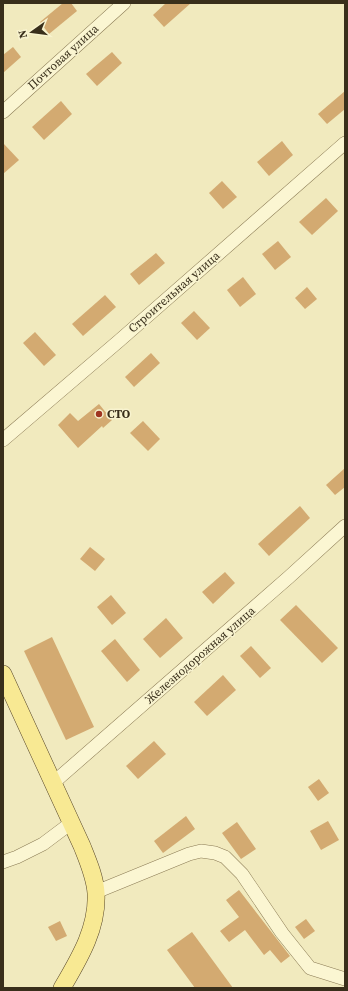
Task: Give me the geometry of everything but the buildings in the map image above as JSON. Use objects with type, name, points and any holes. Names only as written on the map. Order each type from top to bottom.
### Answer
[{"type":"main road","points":[[3,675],[71,823],[90,866],[94,879],[96,910],[91,929],[86,944],[62,988]]},
{"type":"street","name":"Почтовая улица","points":[[3,112],[124,3]]},
{"type":"street","name":"Строительная улица","points":[[3,440],[120,340],[345,143]]},
{"type":"street","name":"Железнодорожная улица","points":[[53,783],[345,526]]},
{"type":"street","points":[[3,862],[43,844],[71,823]]},
{"type":"street","points":[[96,892],[189,854],[201,851],[215,853],[225,858],[242,874],[282,933],[310,968],[345,979]]},
{"type":"place","name":"СТО","points":[[99,414]]}]
